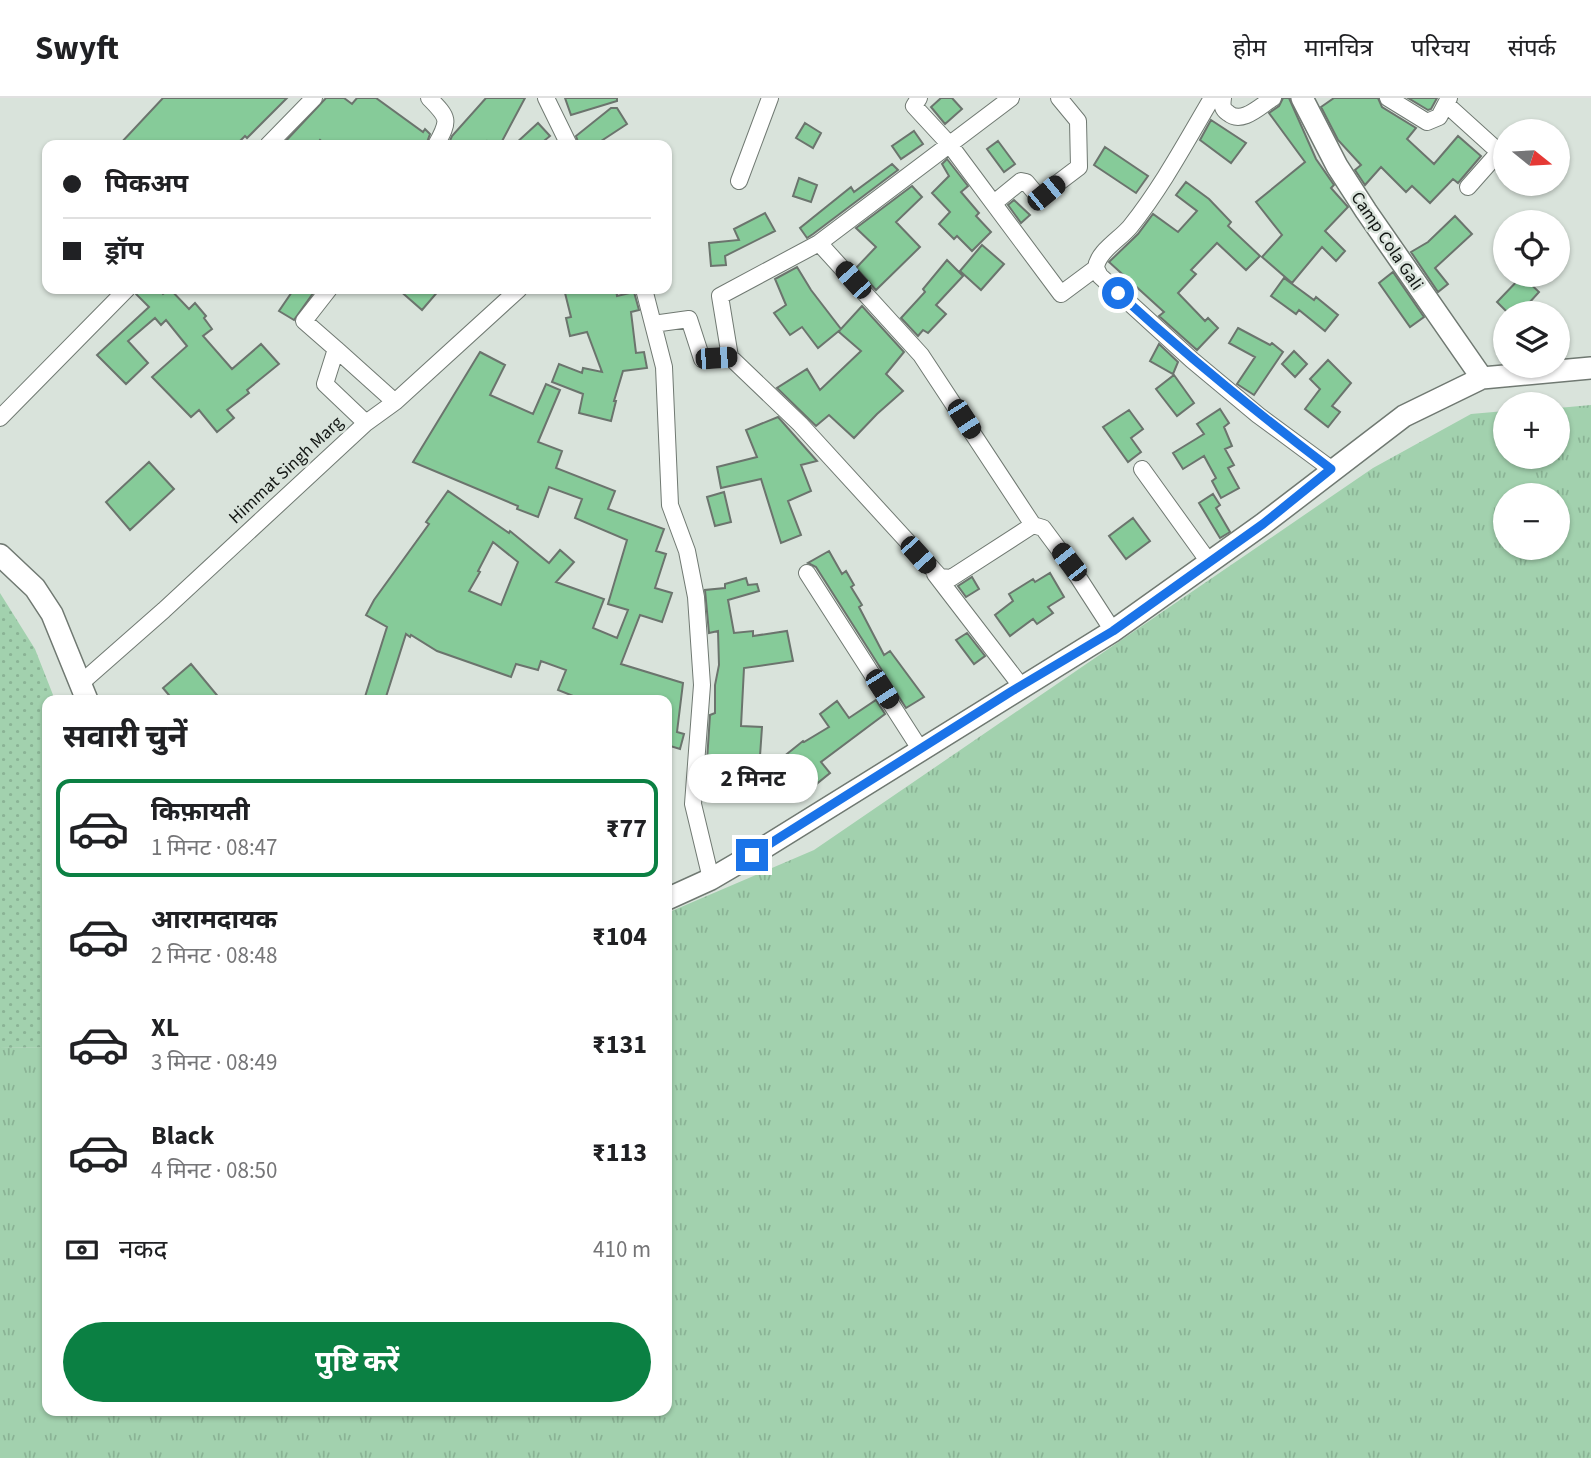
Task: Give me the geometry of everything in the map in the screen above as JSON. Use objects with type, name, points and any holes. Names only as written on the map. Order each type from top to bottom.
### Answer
[{"type":"street","points":[[273,140],[314,98]]},
{"type":"street","points":[[429,98],[445,114],[446,124],[438,140]]},
{"type":"street","points":[[547,98],[567,140]]},
{"type":"street","points":[[739,180],[770,98]]},
{"type":"street","points":[[919,98],[914,106],[950,145],[1061,294],[1096,268],[1100,258],[1129,229],[1157,190],[1212,98]]},
{"type":"street","points":[[1011,98],[819,243],[720,296],[730,357],[800,424],[935,574],[1021,686]]},
{"type":"street","points":[[994,203],[1021,181],[1030,185],[1038,195],[1042,195],[1079,167],[1078,121],[1059,98]]},
{"type":"street","points":[[1223,98],[1224,111],[1235,117],[1245,117],[1273,98]]},
{"type":"street","name":"Camp Cola Gali","points":[[1302,98],[1337,166],[1482,378]]},
{"type":"street","points":[[1388,98],[1427,122],[1439,117],[1448,101],[1499,152],[1468,187]]},
{"type":"street","points":[[819,243],[921,355],[1033,525],[1043,528],[1069,562],[1113,631]]},
{"type":"street","points":[[1096,268],[1100,276],[1192,360],[1258,415],[1331,469]]},
{"type":"street","points":[[0,418],[122,294]]},
{"type":"street","points":[[325,294],[304,321],[395,402]]},
{"type":"street","name":"Himmat Singh Marg","points":[[84,692],[174,601],[366,423],[395,402],[514,294]]},
{"type":"street","points":[[645,294],[664,367],[670,505],[688,551],[696,597],[702,685],[693,804],[711,878]]},
{"type":"street","points":[[653,324],[690,319],[702,359],[730,357]]},
{"type":"street","points":[[335,349],[325,384],[366,423]]},
{"type":"street","points":[[672,897],[711,878],[1113,631],[1263,524],[1331,469],[1404,416],[1482,378],[1591,368]]},
{"type":"street","points":[[1142,469],[1209,562]]},
{"type":"street","points":[[935,574],[946,579],[951,578],[1033,525]]},
{"type":"street","points":[[0,555],[41,597],[51,614],[84,692]]},
{"type":"street","points":[[807,573],[920,749]]},
{"type":"green space","points":[[1591,405],[1591,1458],[0,1458],[0,1048],[42,1047],[42,1416],[672,1416],[672,911],[814,850],[1373,468],[1471,414],[1493,412],[1493,469],[1570,469],[1570,407]]},
{"type":"green space","points":[[0,593],[35,649],[53,695],[42,695],[42,1047],[0,1048]]},
{"type":"building","points":[[163,98],[287,98],[247,138],[245,136],[241,140],[124,140]]},
{"type":"building","points":[[326,98],[344,98],[352,104],[357,98],[376,98],[423,132],[425,129],[430,134],[428,140],[287,140]]},
{"type":"building","points":[[486,98],[525,98],[503,140],[450,140]]},
{"type":"building","points":[[565,98],[617,98],[617,101],[571,115]]},
{"type":"building","points":[[941,98],[952,98],[962,109],[945,124],[931,107]]},
{"type":"building","points":[[1283,98],[1289,98],[1316,159],[1334,185],[1331,188],[1348,207],[1325,231],[1345,251],[1336,261],[1322,247],[1292,283],[1262,257],[1282,235],[1256,202],[1305,162],[1269,113],[1279,106]]},
{"type":"building","points":[[1334,98],[1378,98],[1382,107],[1416,128],[1407,139],[1434,164],[1458,136],[1481,156],[1458,183],[1453,179],[1430,203],[1412,186],[1406,192],[1381,167],[1365,185],[1355,170],[1361,165],[1338,140],[1321,107]]},
{"type":"building","points":[[1408,98],[1437,98],[1428,110]]},
{"type":"building","points":[[611,108],[617,108],[627,124],[603,140],[577,140],[576,136]]},
{"type":"building","points":[[1211,120],[1246,143],[1231,163],[1200,140]]},
{"type":"building","points":[[538,123],[550,136],[545,140],[519,140]]},
{"type":"building","points":[[805,123],[821,133],[813,148],[796,138]]},
{"type":"building","points":[[914,131],[923,144],[901,159],[892,146]]},
{"type":"building","points":[[998,141],[1015,164],[1004,172],[987,149]]},
{"type":"building","points":[[1105,147],[1148,176],[1136,193],[1094,165]]},
{"type":"building","points":[[947,159],[968,186],[961,192],[979,213],[976,216],[991,232],[972,251],[957,236],[954,239],[939,224],[950,212],[932,193],[949,176],[942,164]]},
{"type":"building","points":[[892,164],[898,170],[807,238],[800,228],[851,187],[854,192]]},
{"type":"building","points":[[799,178],[817,185],[811,202],[793,196]]},
{"type":"building","points":[[1186,182],[1209,199],[1231,222],[1228,226],[1260,256],[1246,270],[1217,243],[1191,270],[1196,274],[1178,293],[1205,321],[1208,318],[1218,328],[1197,350],[1159,316],[1164,312],[1109,262],[1138,234],[1153,214],[1178,232],[1197,211],[1176,195]]},
{"type":"building","points":[[912,186],[922,197],[896,222],[920,247],[876,290],[856,268],[876,247],[856,228]]},
{"type":"building","points":[[1014,200],[1030,215],[1021,223],[1008,205]]},
{"type":"building","points":[[765,213],[775,231],[725,256],[726,265],[711,266],[709,243],[739,240],[734,229]]},
{"type":"building","points":[[1455,216],[1472,234],[1435,268],[1448,284],[1438,292],[1411,252],[1428,242]]},
{"type":"building","points":[[982,245],[1004,264],[981,290],[960,271]]},
{"type":"building","points":[[947,260],[963,276],[936,305],[946,314],[928,333],[923,330],[918,336],[901,318],[925,292],[923,289]]},
{"type":"building","points":[[797,267],[841,329],[862,306],[904,352],[886,374],[903,391],[854,438],[829,415],[816,426],[777,388],[807,369],[820,390],[861,351],[839,332],[840,330],[818,348],[802,327],[790,335],[774,313],[786,305],[775,279]]},
{"type":"building","points":[[1393,272],[1424,317],[1410,327],[1379,283]]},
{"type":"building","points":[[1284,278],[1314,300],[1316,297],[1338,315],[1325,331],[1299,310],[1296,314],[1271,296]]},
{"type":"building","points":[[1511,287],[1534,287],[1539,292],[1531,301],[1498,301]]},
{"type":"building","points":[[136,294],[175,294],[189,309],[195,303],[212,329],[203,336],[232,369],[261,344],[279,364],[227,410],[234,418],[217,432],[199,410],[191,417],[152,377],[187,346],[166,320],[161,325],[155,318],[128,341],[148,363],[126,384],[97,355],[149,307]]},
{"type":"building","points":[[291,294],[312,294],[294,320],[279,311]]},
{"type":"building","points":[[404,294],[436,294],[422,310]]},
{"type":"building","points":[[565,294],[635,294],[639,310],[631,312],[636,353],[644,352],[647,368],[623,371],[611,421],[579,413],[583,394],[552,382],[559,364],[582,373],[583,368],[602,372],[587,332],[570,336],[566,318],[571,317]]},
{"type":"building","points":[[1238,328],[1270,345],[1272,343],[1283,352],[1254,395],[1237,384],[1255,357],[1229,343]]},
{"type":"building","points":[[1159,344],[1178,362],[1173,374],[1150,361]]},
{"type":"building","points":[[1294,351],[1307,364],[1295,377],[1282,364]]},
{"type":"building","points":[[480,352],[505,365],[490,395],[533,414],[546,384],[560,390],[538,442],[562,451],[556,468],[615,491],[608,509],[664,529],[656,551],[666,554],[655,588],[672,593],[662,622],[640,615],[621,664],[683,683],[677,732],[684,734],[680,749],[672,747],[672,695],[570,695],[558,690],[566,670],[541,661],[538,670],[516,664],[511,677],[437,651],[406,634],[387,695],[366,695],[387,627],[366,615],[429,524],[426,522],[448,491],[509,533],[510,531],[549,563],[560,550],[574,562],[556,582],[604,599],[593,628],[617,638],[628,610],[608,604],[627,540],[575,518],[582,499],[549,487],[538,517],[517,509],[518,506],[413,462]],"holes":[[[493,542],[518,562],[501,605],[469,591]]]},
{"type":"building","points":[[1328,360],[1351,383],[1332,406],[1340,412],[1328,427],[1305,409],[1320,389],[1310,379]]},
{"type":"building","points":[[1174,375],[1194,403],[1177,416],[1156,389]]},
{"type":"building","points":[[1220,409],[1229,423],[1224,427],[1232,446],[1225,449],[1234,465],[1228,468],[1239,488],[1221,498],[1212,481],[1216,478],[1204,456],[1183,469],[1173,453],[1204,434],[1197,424]]},
{"type":"building","points":[[1129,410],[1143,429],[1131,438],[1141,452],[1128,462],[1103,427]]},
{"type":"building","points":[[778,417],[817,461],[801,465],[811,491],[788,501],[801,535],[781,543],[761,479],[721,488],[717,467],[757,457],[746,430]]},
{"type":"building","points":[[149,462],[174,489],[130,530],[106,502]]},
{"type":"building","points":[[724,492],[731,522],[715,526],[707,497]]},
{"type":"building","points":[[1213,494],[1220,505],[1216,508],[1230,532],[1220,538],[1199,503]]},
{"type":"building","points":[[1133,518],[1150,541],[1126,559],[1109,536]]},
{"type":"building","points":[[829,551],[842,574],[846,571],[854,585],[851,587],[862,605],[859,607],[884,655],[890,651],[924,697],[906,708],[816,567],[808,563]]},
{"type":"building","points":[[1050,573],[1064,597],[1048,607],[1053,613],[1037,624],[1033,619],[1010,636],[995,615],[1013,601],[1009,594],[1033,579],[1035,582]]},
{"type":"building","points":[[972,577],[979,589],[966,597],[958,586]]},
{"type":"building","points":[[746,578],[748,585],[757,584],[759,591],[728,600],[734,633],[753,631],[753,636],[787,631],[793,661],[744,668],[741,726],[762,727],[760,756],[732,755],[730,764],[707,761],[710,715],[715,713],[715,685],[719,665],[718,631],[709,633],[705,590],[725,588],[725,584]]},
{"type":"building","points":[[967,633],[985,656],[974,664],[956,640]]},
{"type":"building","points":[[191,664],[217,695],[169,695],[163,688]]},
{"type":"building","points":[[876,700],[885,714],[821,762],[830,773],[809,790],[782,758],[803,741],[829,727],[820,714],[837,701],[849,718]]},
{"type":"route","points":[[752,855],[1012,691],[1113,631],[1263,524],[1331,469],[1258,415],[1118,293]]}]
